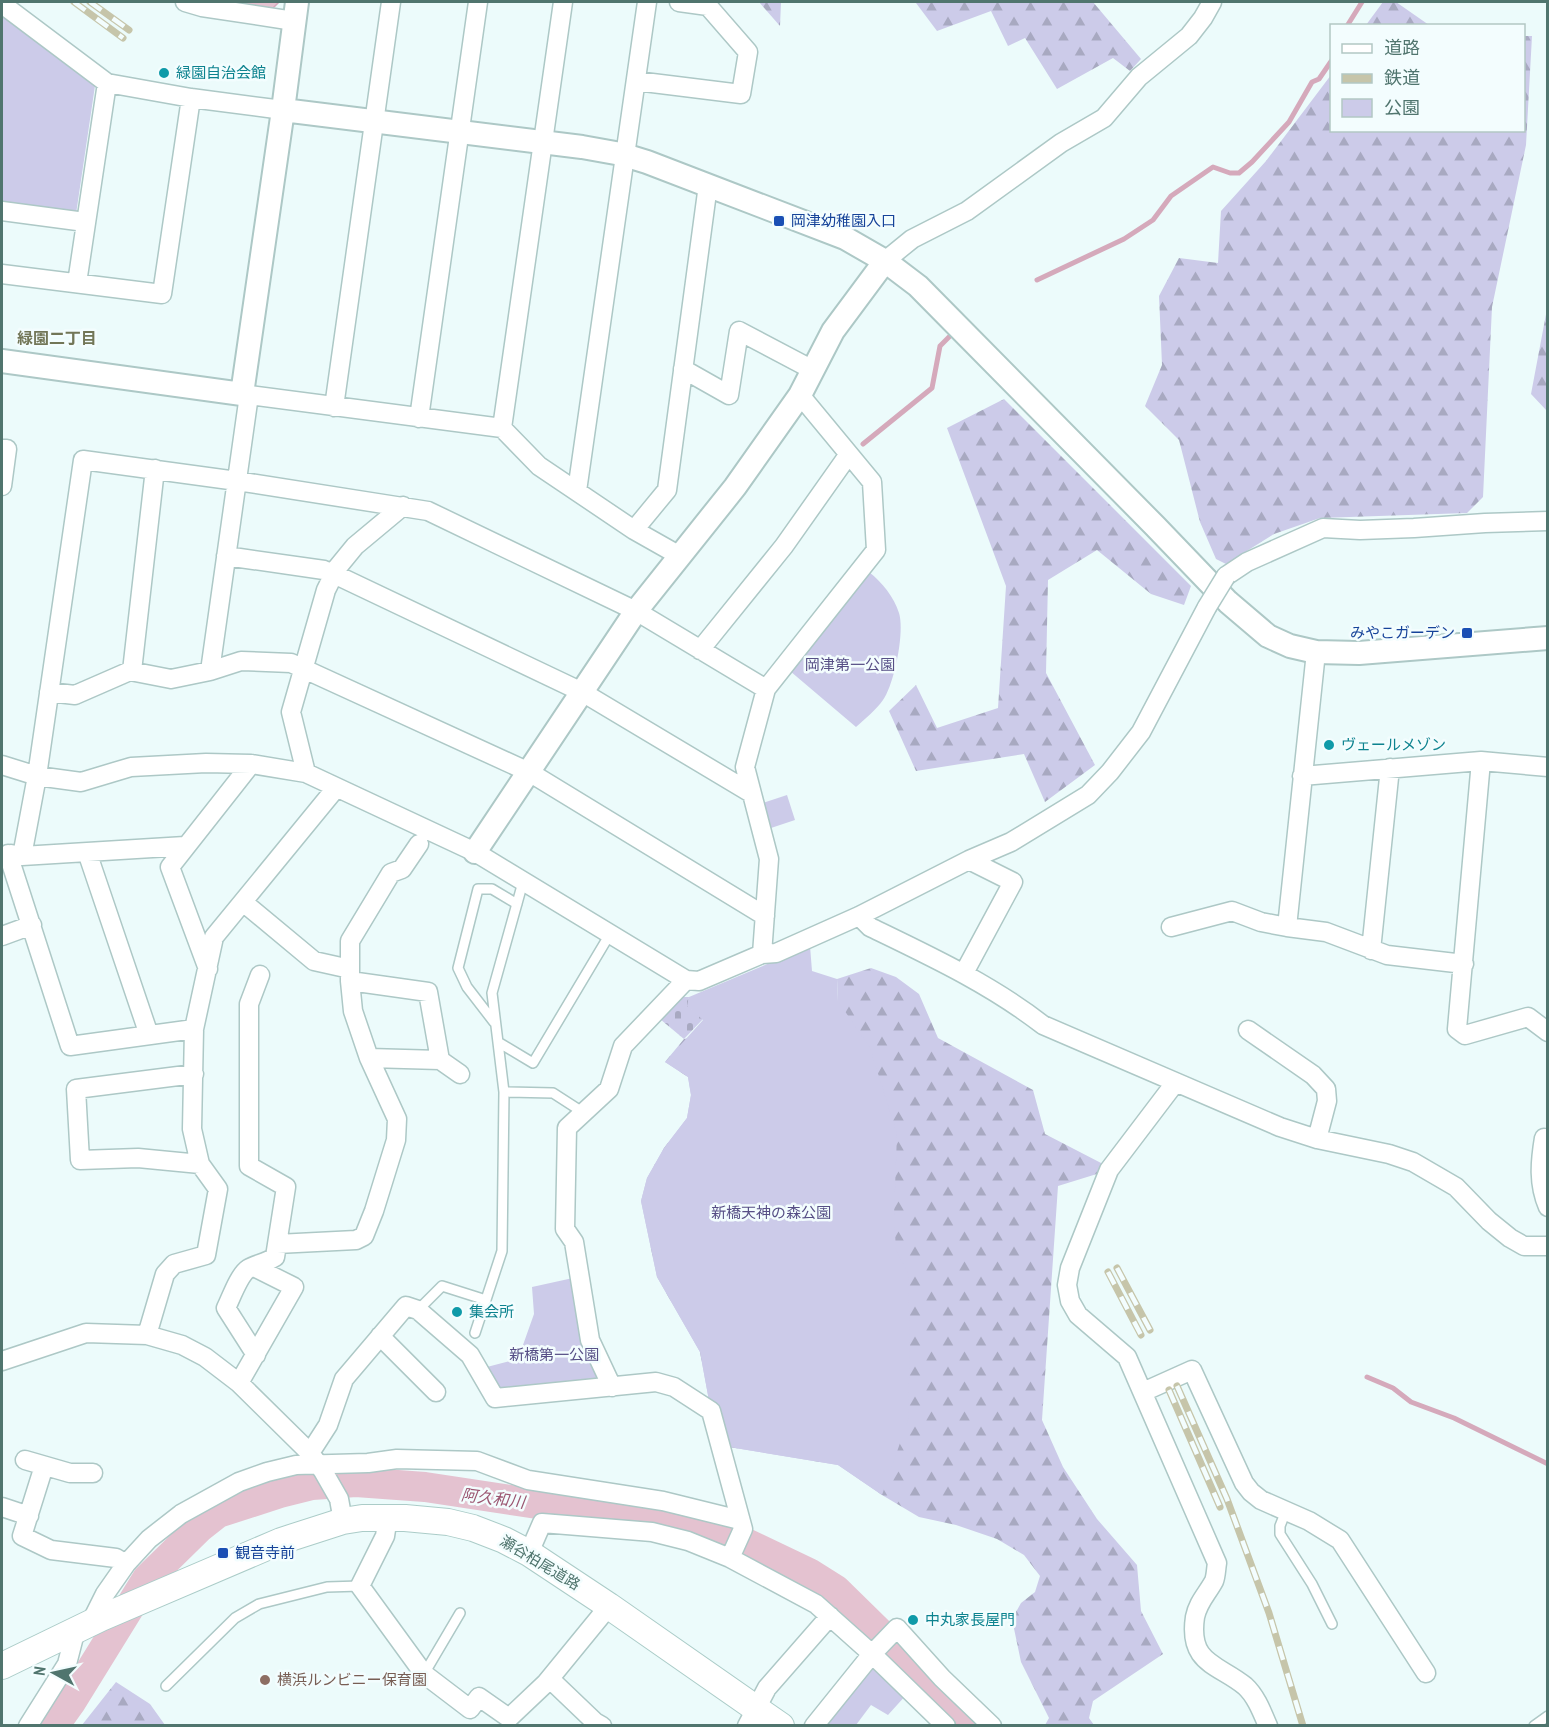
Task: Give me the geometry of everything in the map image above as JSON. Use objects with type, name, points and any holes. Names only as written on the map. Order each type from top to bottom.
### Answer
[{"type":"main road","name":"瀬谷柏尾道路","points":[[2,1666],[89,1623],[281,1541],[341,1510],[448,1522],[473,1528],[504,1540],[529,1553],[609,1606],[751,1717],[781,1725]]},
{"type":"street","points":[[185,2],[202,7],[296,11],[237,481],[210,670]]},
{"type":"street","points":[[334,407],[391,2]]},
{"type":"street","points":[[419,418],[478,2]]},
{"type":"street","points":[[502,429],[562,2]]},
{"type":"street","points":[[577,491],[647,2]]},
{"type":"street","points":[[636,81],[741,94],[748,52],[708,6],[679,2]]},
{"type":"street","points":[[475,852],[636,611],[735,487],[800,394],[833,332],[885,261],[912,239],[967,211],[1060,143],[1104,118],[1139,77],[1189,36],[1212,2]]},
{"type":"street","points":[[2,4],[107,83],[191,98],[544,142],[626,156],[845,238],[885,261],[918,286],[1250,622],[1268,636],[1290,646],[1316,652],[1359,653],[1548,638]]},
{"type":"street","points":[[77,284],[107,83]]},
{"type":"street","points":[[2,274],[162,294],[191,98]]},
{"type":"street","points":[[634,530],[667,490],[708,185]]},
{"type":"street","points":[[2,211],[85,222]]},
{"type":"street","points":[[683,369],[729,395],[739,331],[813,370]]},
{"type":"street","points":[[2,361],[502,429],[539,466],[634,530],[680,556]]},
{"type":"street","points":[[762,954],[769,859],[745,767],[766,690],[876,550],[872,482],[800,394]]},
{"type":"street","points":[[2,449],[7,449],[2,486]]},
{"type":"street","points":[[700,650],[784,546],[849,454]]},
{"type":"street","points":[[194,1029],[70,1046],[11,854],[37,776],[83,460],[428,511],[636,611],[766,690]]},
{"type":"street","points":[[132,671],[155,470]]},
{"type":"street","points":[[306,773],[291,712],[326,590],[334,574],[355,546],[403,506]]},
{"type":"street","points":[[2,765],[37,776],[81,782],[131,767],[206,763],[251,764],[306,773],[422,837],[475,852],[686,980],[699,981],[762,954],[776,953],[859,916],[969,860],[1011,842],[1088,795],[1110,772],[1141,732],[1207,607],[1226,576],[1247,562],[1323,528],[1360,530],[1548,521]]},
{"type":"street","points":[[226,556],[324,570],[334,574],[582,692],[751,793]]},
{"type":"street","points":[[1287,927],[1316,652]]},
{"type":"street","points":[[49,692],[75,695],[132,671],[171,679],[241,661],[291,663],[529,771],[765,916]]},
{"type":"street","points":[[1302,776],[1481,761],[1548,767]]},
{"type":"street","points":[[1481,761],[1457,1029],[1466,1035],[1528,1017],[1546,1034]]},
{"type":"street","points":[[208,969],[170,867],[251,764]]},
{"type":"street","points":[[1371,950],[1390,768]]},
{"type":"street","points":[[147,1335],[165,1274],[174,1264],[206,1255],[218,1189],[200,1164],[192,1129],[194,1029],[214,938],[336,788]]},
{"type":"street","points":[[277,1244],[356,1240],[364,1236],[374,1210],[396,1140],[397,1119],[369,1058],[353,1011],[350,941],[391,873],[402,869],[422,837]]},
{"type":"street","points":[[11,854],[185,846]]},
{"type":"street","points":[[87,852],[149,1035]]},
{"type":"street","points":[[964,973],[1013,882],[969,860]]},
{"type":"street","points":[[243,902],[314,961],[350,975],[428,992],[440,1060]]},
{"type":"street","points":[[1171,927],[1232,911],[1261,922],[1326,932],[1387,955],[1464,964]]},
{"type":"street","points":[[859,916],[870,927],[964,973],[1015,1003],[1043,1025],[1280,1127],[1317,1139],[1389,1154],[1413,1162],[1456,1187],[1489,1221],[1510,1238],[1524,1246],[1548,1246]]},
{"type":"street","points":[[2,936],[32,925]]},
{"type":"street","points":[[256,1354],[226,1308],[247,1269],[274,1257],[286,1187],[249,1166],[249,1004],[260,975]]},
{"type":"street","points":[[612,1387],[590,1340],[574,1242],[565,1229],[567,1128],[609,1089],[623,1046],[686,980]]},
{"type":"street","points":[[1248,1030],[1313,1075],[1326,1089],[1327,1101],[1317,1139]]},
{"type":"street","points":[[369,1058],[440,1060],[460,1074]]},
{"type":"street","points":[[194,1074],[76,1089],[80,1160],[138,1158],[200,1164]]},
{"type":"street","points":[[1175,1083],[1109,1170],[1070,1268],[1067,1285],[1070,1301],[1078,1316],[1127,1357],[1217,1563],[1215,1579],[1198,1605],[1195,1640],[1204,1659],[1245,1686],[1257,1701],[1268,1725]]},
{"type":"street","points":[[1544,1138],[1540,1164],[1543,1195],[1548,1207]]},
{"type":"street","points":[[239,1383],[294,1287],[254,1267]]},
{"type":"street","points":[[317,1463],[344,1379],[406,1306],[418,1310],[470,1355],[495,1398],[656,1382],[674,1387],[711,1411],[741,1525],[731,1555]]},
{"type":"street","points":[[2,1361],[86,1333],[147,1335],[182,1345],[205,1357],[239,1383],[317,1463],[341,1510]]},
{"type":"street","points":[[380,1336],[436,1392]]},
{"type":"street","points":[[1143,1392],[1192,1370],[1244,1483],[1261,1500],[1309,1521],[1340,1540],[1426,1673]]},
{"type":"street","points":[[28,1725],[67,1664],[105,1594],[126,1564],[149,1539],[182,1514],[239,1482],[286,1467],[317,1463],[368,1463],[397,1459],[477,1461],[528,1480],[663,1501],[741,1525]]},
{"type":"street","points":[[25,1460],[70,1473],[93,1473]]},
{"type":"street","points":[[44,1466],[22,1536],[51,1551],[116,1558],[126,1564]]},
{"type":"street","points":[[2,1507],[29,1516]]},
{"type":"street","points":[[388,1517],[385,1536],[360,1586],[424,1674],[470,1709],[479,1697],[509,1718],[550,1679],[609,1606]]},
{"type":"street","points":[[529,1553],[542,1523],[652,1532],[731,1555],[816,1604],[874,1652],[946,1725]]},
{"type":"street","points":[[751,1717],[767,1688],[830,1616]]},
{"type":"street","points":[[814,1725],[874,1652],[897,1628],[942,1678],[992,1725]]},
{"type":"street","points":[[550,1679],[595,1722],[602,1725]]},
{"type":"lane","points":[[475,1333],[502,1251],[504,1092],[492,993],[523,882]]},
{"type":"lane","points":[[496,1024],[466,987],[458,968],[478,889],[492,889],[517,904]]},
{"type":"lane","points":[[498,1042],[533,1064],[610,934]]},
{"type":"lane","points":[[504,1092],[553,1093],[584,1113]]},
{"type":"lane","points":[[418,1310],[442,1286],[486,1300]]},
{"type":"lane","points":[[1286,1511],[1280,1526],[1280,1534],[1312,1584],[1332,1624]]},
{"type":"lane","points":[[166,1686],[235,1618],[259,1604],[327,1587],[360,1586]]},
{"type":"lane","points":[[424,1674],[460,1613]]},
{"type":"lane","points":[[1534,1725],[1548,1716]]},
{"type":"green space","points":[[759,2],[781,2],[780,26]]},
{"type":"green space","points":[[907,2],[1093,2],[1141,59],[1130,71],[1113,58],[1057,89],[1025,38],[1008,46],[991,11],[937,31],[916,3]]},
{"type":"green space","points":[[1383,2],[1396,2],[1428,24],[1367,24]]},
{"type":"green space","points":[[2,12],[96,79],[76,214],[2,201]]},
{"type":"green space","points":[[1525,36],[1532,36],[1526,145],[1492,307],[1483,497],[1467,513],[1320,518],[1274,534],[1226,564],[1216,559],[1200,522],[1179,440],[1145,406],[1162,365],[1159,296],[1179,258],[1218,263],[1221,211],[1266,161],[1330,76],[1330,132],[1525,132]]},
{"type":"green space","points":[[1547,309],[1547,411],[1531,394]]},
{"type":"green space","points":[[1004,399],[1191,586],[1184,605],[1151,594],[1097,550],[1048,580],[1046,673],[1095,765],[1045,802],[1024,754],[916,771],[889,711],[916,685],[937,728],[998,708],[1006,586],[947,428]]},
{"type":"green space","name":"岡津第一公園","points":[[869,572],[883,585],[894,601],[899,613],[901,632],[897,658],[887,693],[877,707],[856,727],[790,671]]},
{"type":"green space","points":[[787,795],[795,820],[768,829],[760,804]]},
{"type":"green space","name":"新橋天神の森公園","points":[[810,946],[812,971],[837,979],[838,1001],[870,1048],[897,1134],[894,1215],[896,1250],[908,1273],[910,1341],[908,1420],[882,1495],[838,1465],[723,1446],[710,1406],[700,1352],[657,1277],[641,1201],[647,1178],[664,1148],[687,1118],[691,1095],[688,1077],[665,1062],[703,1020],[687,1006],[689,997]]},
{"type":"green space","points":[[871,968],[896,977],[919,994],[938,1038],[1033,1090],[1045,1134],[1103,1164],[1100,1173],[1058,1186],[1042,1420],[1063,1467],[1097,1519],[1137,1565],[1141,1611],[1163,1654],[1093,1701],[1089,1718],[1094,1725],[1045,1725],[1049,1718],[1021,1662],[1012,1619],[1021,1603],[1035,1592],[1040,1576],[1024,1555],[997,1539],[956,1525],[919,1517],[838,1465],[723,1446],[710,1406],[700,1352],[657,1277],[641,1201],[647,1178],[664,1148],[687,1118],[691,1095],[688,1077],[665,1062],[684,1039],[838,1001],[837,979]]},
{"type":"green space","points":[[680,997],[689,997],[688,1006],[703,1019],[684,1039],[660,1019]]},
{"type":"green space","name":"新橋第一公園","points":[[573,1278],[598,1375],[591,1384],[497,1393],[483,1368],[518,1359],[534,1314],[532,1287]]},
{"type":"green space","points":[[872,1665],[907,1694],[888,1715],[871,1705],[856,1725],[821,1726]]},
{"type":"green space","points":[[116,1682],[150,1704],[165,1725],[82,1725]]},
{"type":"water","points":[[220,2],[279,2],[272,9]]},
{"type":"waterway","points":[[1348,24],[1362,2]]},
{"type":"waterway","points":[[1037,280],[1124,239],[1153,220],[1171,196],[1213,167],[1230,173],[1239,173],[1289,122],[1312,82],[1319,79],[1330,63]]},
{"type":"waterway","points":[[863,444],[932,388],[940,346],[950,336]]},
{"type":"waterway","points":[[1367,1377],[1393,1388],[1411,1402],[1454,1418],[1548,1464]]},
{"type":"waterway","name":"阿久和川","points":[[54,1726],[147,1579],[199,1528],[218,1513],[280,1493],[312,1485],[356,1482],[425,1487],[544,1505],[637,1514],[727,1534],[809,1573],[836,1590],[938,1690],[971,1726]]},
{"type":"railway","points":[[74,2],[123,38]]},
{"type":"railway","points":[[90,2],[129,30]]},
{"type":"railway","points":[[1117,1268],[1150,1330]]},
{"type":"railway","points":[[1108,1272],[1141,1335]]},
{"type":"railway","points":[[1177,1386],[1227,1499],[1269,1613],[1303,1726]]},
{"type":"railway","points":[[1169,1390],[1220,1507]]},
{"type":"place","name":"緑園自治会館","points":[[164,73]]},
{"type":"place","name":"岡津幼稚園入口","points":[[779,221]]},
{"type":"place","name":"みやこガーデン","points":[[1467,633]]},
{"type":"place","name":"ヴェールメゾン","points":[[1329,745]]},
{"type":"place","name":"集会所","points":[[457,1312]]},
{"type":"place","name":"観音寺前","points":[[223,1553]]},
{"type":"place","name":"中丸家長屋門","points":[[913,1620]]},
{"type":"place","name":"横浜ルンビニー保育園","points":[[265,1680]]},
{"type":"district","name":"緑園二丁目","points":[[57,338]]}]
